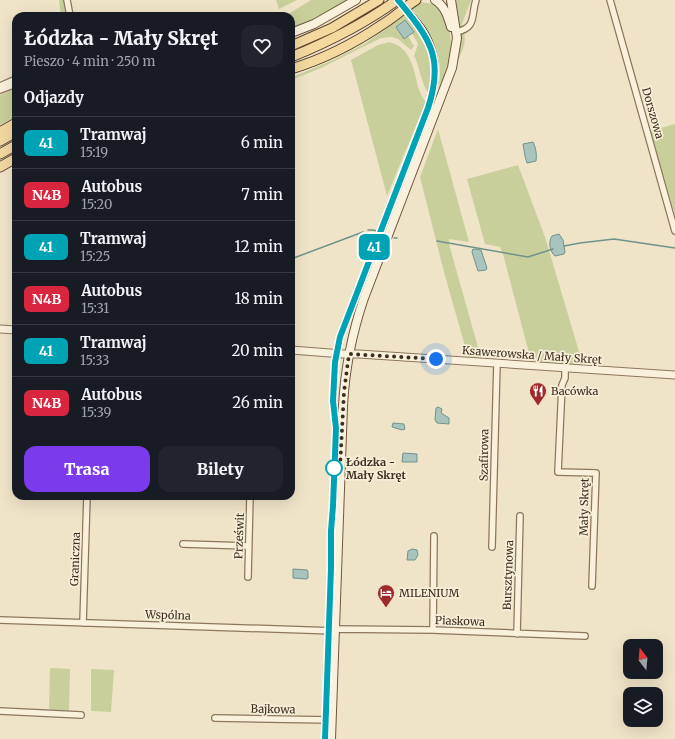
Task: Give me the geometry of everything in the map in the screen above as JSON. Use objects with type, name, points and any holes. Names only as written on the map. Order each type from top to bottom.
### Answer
[{"type":"main road","points":[[295,31],[334,13],[356,0]]},
{"type":"main road","points":[[295,44],[332,28],[379,0]]},
{"type":"main road","points":[[295,68],[354,42],[384,24],[416,0]]},
{"type":"main road","points":[[435,0],[442,5],[447,16],[455,52]]},
{"type":"main road","points":[[331,739],[342,406],[349,354],[356,323],[364,298],[450,76],[457,42],[451,0]]},
{"type":"main road","points":[[295,55],[347,32],[393,3]]},
{"type":"main road","points":[[0,132],[12,125]]},
{"type":"main road","points":[[0,141],[12,134]]},
{"type":"main road","points":[[0,154],[12,147]]},
{"type":"main road","points":[[0,167],[12,160]]},
{"type":"street","points":[[67,0],[69,12]]},
{"type":"street","points":[[456,32],[465,30],[471,24],[474,16],[476,0]]},
{"type":"street","name":"Dorszowa","points":[[610,0],[675,231]]},
{"type":"street","points":[[0,86],[12,81]]},
{"type":"street","points":[[0,90],[12,86]]},
{"type":"street","points":[[0,329],[12,330]]},
{"type":"street","name":"Ksawerowska / Mały Skręt","points":[[295,350],[675,375]]},
{"type":"street","name":"Szafirowa","points":[[492,547],[497,363]]},
{"type":"street","name":"Mały Skręt","points":[[565,368],[565,378],[562,385],[558,472],[596,473],[592,586]]},
{"type":"street","name":"Graniczna","points":[[83,623],[87,500]]},
{"type":"street","name":"Prześwit","points":[[248,577],[250,500]]},
{"type":"street","name":"Bursztynowa","points":[[517,634],[520,516]]},
{"type":"street","points":[[433,630],[434,536]]},
{"type":"street","points":[[183,544],[248,546]]},
{"type":"street","name":"Wspólna","points":[[0,620],[335,630]]},
{"type":"street","name":"Piaskowa","points":[[335,630],[433,630],[585,636]]},
{"type":"street","points":[[0,711],[82,715]]},
{"type":"street","name":"Bajkowa","points":[[214,718],[332,720]]},
{"type":"green space","points":[[59,0],[64,0],[65,12],[60,12]]},
{"type":"green space","points":[[276,0],[297,0],[279,9]]},
{"type":"green space","points":[[311,0],[347,0],[311,20],[295,26],[295,12],[292,12]]},
{"type":"green space","points":[[454,0],[471,0],[462,24],[463,28],[459,27]]},
{"type":"green space","points":[[421,2],[438,5],[449,29],[451,45],[450,60],[443,84],[437,96],[440,71],[439,59],[432,38],[411,8]]},
{"type":"green space","points":[[407,13],[421,32],[430,51],[434,71],[431,95],[425,88],[414,56],[418,44],[412,33],[414,31],[405,38],[408,36],[414,46],[411,50],[398,39],[392,37],[381,38],[321,68],[295,78],[295,76],[335,59],[366,43]]},
{"type":"green space","points":[[464,33],[464,44],[457,63],[459,37]]},
{"type":"green space","points":[[389,42],[403,49],[411,61],[419,90],[426,102],[387,196],[351,60],[378,45]]},
{"type":"green space","points":[[12,90],[12,119],[0,125],[0,95]]},
{"type":"green space","points":[[675,124],[675,215],[650,131]]},
{"type":"green space","points":[[438,129],[469,242],[449,239],[449,244],[481,358],[468,357],[444,272],[420,177]]},
{"type":"green space","points":[[518,165],[545,237],[583,365],[531,361],[503,254],[500,247],[485,244],[467,179]]},
{"type":"green space","points":[[50,668],[70,669],[69,711],[53,711],[49,708]]},
{"type":"green space","points":[[91,669],[114,670],[111,712],[91,711]]},
{"type":"water","points":[[405,20],[414,32],[404,39],[396,27]]},
{"type":"water","points":[[533,142],[536,152],[536,161],[527,163],[523,144]]},
{"type":"water","points":[[559,234],[563,240],[565,252],[564,254],[555,256],[551,249],[550,241],[552,236]]},
{"type":"water","points":[[473,249],[481,250],[487,268],[486,270],[478,271],[472,252]]},
{"type":"water","points":[[438,407],[442,409],[441,413],[449,418],[449,424],[437,423],[435,420],[436,408]]},
{"type":"water","points":[[393,423],[404,424],[405,429],[402,430],[392,427]]},
{"type":"water","points":[[403,453],[417,454],[417,462],[402,462]]},
{"type":"water","points":[[412,549],[417,550],[418,555],[415,560],[407,560],[408,551]]},
{"type":"water","points":[[293,569],[307,570],[308,578],[293,578]]},
{"type":"waterway","points":[[368,230],[377,231]]},
{"type":"waterway","points":[[295,258],[363,232]]},
{"type":"waterway","points":[[564,246],[614,239],[675,248]]},
{"type":"waterway","points":[[437,241],[528,257],[553,249]]},
{"type":"tram line","name":"41","points":[[325,739],[331,568],[330,546],[336,428],[333,401],[336,349],[428,108],[435,84],[434,63],[428,40],[417,22],[398,0]]},
{"type":"tram line","points":[[325,739],[338,360],[343,338],[432,105],[437,85],[438,65],[434,46],[425,27],[403,0]]},
{"type":"place","name":"Bacówka","points":[[538,406]]},
{"type":"place","name":"Łódzka - Mały Skręt","points":[[334,468]]},
{"type":"place","name":"MILENIUM","points":[[386,608]]},
{"type":"route","points":[[334,468],[340,468],[342,406],[349,354],[436,359]]}]
